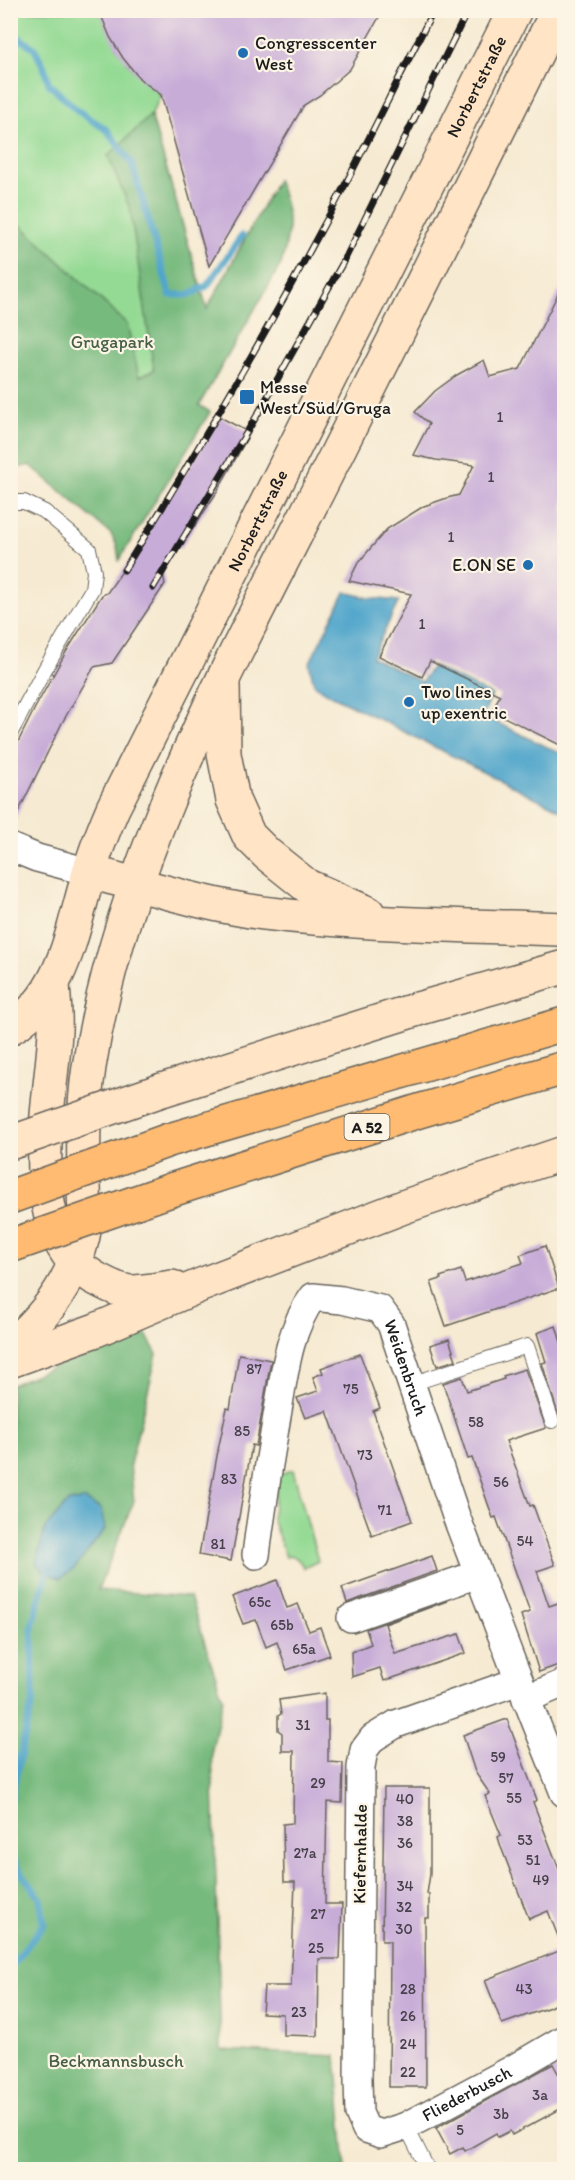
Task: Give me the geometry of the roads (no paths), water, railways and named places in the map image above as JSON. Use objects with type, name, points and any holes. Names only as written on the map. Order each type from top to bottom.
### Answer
[{"type":"highway","name":"A 52","points":[[10,1197],[169,1140],[564,1024]]},
{"type":"highway","name":"A 52","points":[[10,1246],[171,1190],[419,1111],[564,1068]]},
{"type":"main road","name":"Norbertstraße","points":[[10,1028],[31,1013],[53,985],[70,942],[89,872],[113,808],[515,10]]},
{"type":"main road","points":[[10,1347],[53,1303],[74,1263],[85,1226],[83,1129],[88,1070],[105,988],[135,883],[183,761],[558,10]]},
{"type":"main road","points":[[223,680],[224,754],[233,800],[249,836],[267,854],[307,886],[386,921]]},
{"type":"main road","points":[[89,872],[204,902],[262,913],[564,929]]},
{"type":"main road","points":[[10,1143],[162,1090],[421,1008],[564,967]]},
{"type":"main road","points":[[53,985],[56,1031],[46,1121],[47,1184],[55,1229],[60,1242],[74,1263],[102,1282],[131,1292],[201,1285]]},
{"type":"main road","points":[[10,1361],[96,1330],[201,1285],[406,1206],[564,1153]]},
{"type":"street","points":[[10,847],[37,858],[89,872]]},
{"type":"street","name":"Weidenbruch","points":[[256,1555],[269,1463],[291,1344],[303,1310],[313,1298],[342,1300],[380,1309],[391,1324],[478,1574],[564,1793]]},
{"type":"street","points":[[351,1618],[478,1574]]},
{"type":"street","name":"Kiefernhalde","points":[[366,2129],[359,2113],[358,2080],[361,1790],[364,1750],[373,1738],[396,1724],[523,1690],[564,1683]]},
{"type":"street","name":"Fliederbusch","points":[[366,2129],[381,2134],[406,2126],[564,2039]]},
{"type":"lane","points":[[10,502],[24,502],[45,512],[89,549],[94,572],[92,589],[10,734]]},
{"type":"lane","points":[[411,1384],[527,1346],[552,1421]]},
{"type":"lane","points":[[406,2126],[428,2169]]},
{"type":"water","points":[[345,592],[369,598],[399,601],[372,657],[422,682],[432,666],[492,695],[483,716],[564,755],[564,812],[329,694],[314,684],[309,664]]},
{"type":"water","points":[[85,1500],[101,1509],[105,1529],[75,1568],[61,1578],[47,1574],[36,1563],[45,1528],[68,1502]]},
{"type":"waterway","points":[[10,32],[34,48],[44,67],[49,84],[78,111],[107,130],[132,164],[170,295],[188,295],[207,286],[242,236]]},
{"type":"waterway","points":[[10,1802],[33,1699],[32,1625],[47,1574]]},
{"type":"waterway","points":[[10,1851],[17,1867],[40,1898],[44,1924],[10,1968]]},
{"type":"railway","points":[[124,570],[225,402],[297,275],[434,10]]},
{"type":"railway","points":[[153,588],[259,412],[346,257],[468,10]]},
{"type":"place","name":"Congresscenter West","points":[[243,53]]},
{"type":"place","name":"Messe West/Süd/Gruga","points":[[247,397]]},
{"type":"place","name":"E.ON SE","points":[[528,565]]},
{"type":"place","name":"Two lines up exentric","points":[[409,702]]},
{"type":"park label","name":"Grugapark","points":[[112,342]]},
{"type":"park label","name":"Beckmannsbusch","points":[[116,2061]]}]
